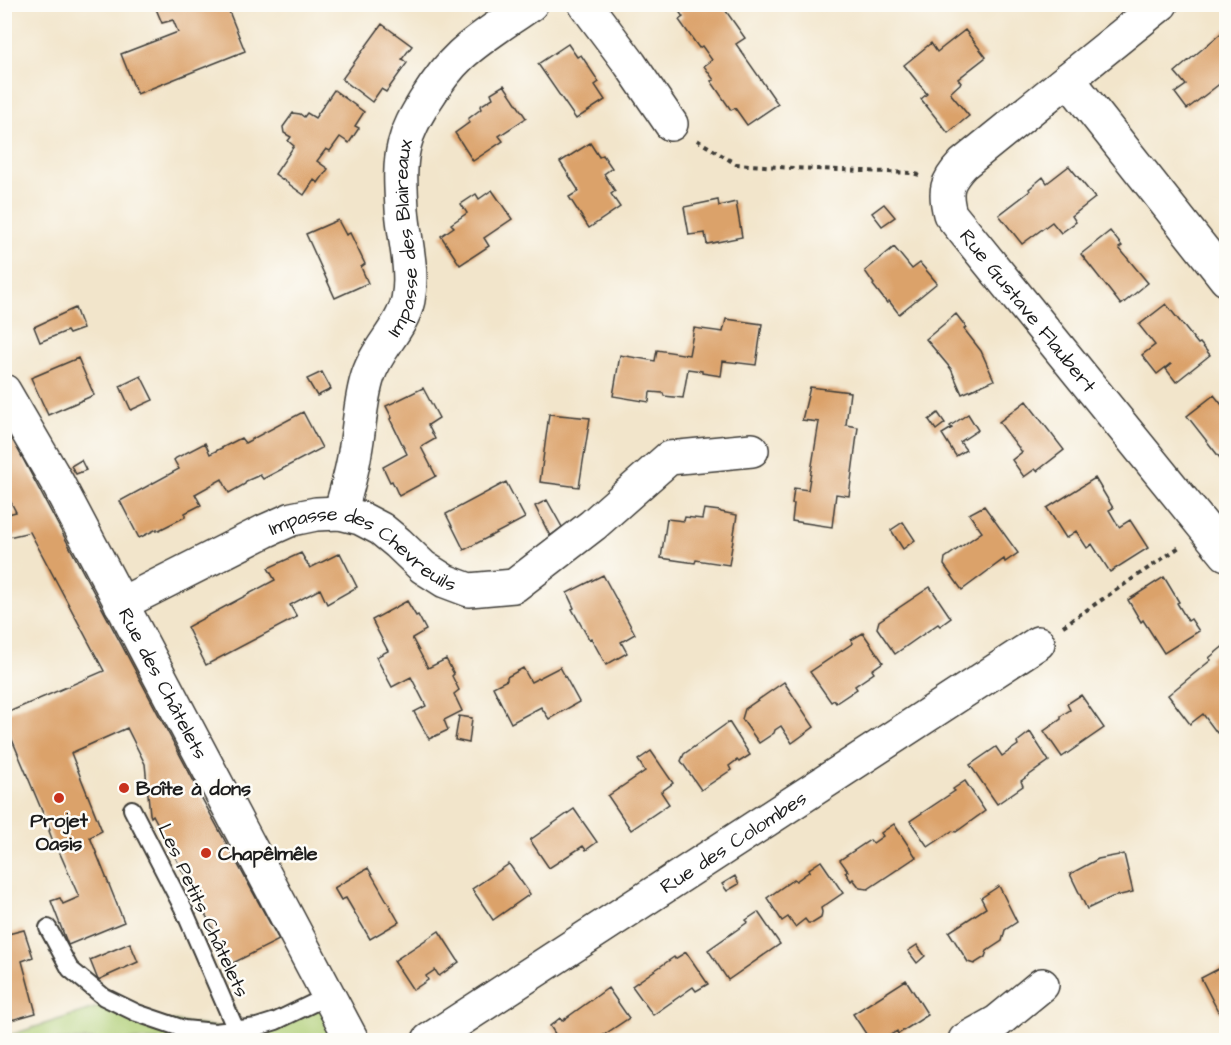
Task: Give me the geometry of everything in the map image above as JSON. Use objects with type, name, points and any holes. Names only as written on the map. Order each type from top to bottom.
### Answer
[{"type":"street","name":"Impasse des Blaireaux","points":[[340,513],[356,452],[362,396],[369,373],[402,316],[408,300],[410,283],[402,217],[400,175],[403,147],[411,123],[444,74],[461,56],[483,37],[531,4]]},
{"type":"street","points":[[585,4],[671,124]]},
{"type":"street","points":[[949,182],[963,164],[1161,4]]},
{"type":"street","points":[[1068,79],[1227,279]]},
{"type":"street","name":"Rue Gustave Flaubert","points":[[949,182],[946,199],[950,214],[1227,554]]},
{"type":"street","name":"Rue des Châtelets","points":[[4,391],[57,482],[352,1041]]},
{"type":"street","name":"Impasse des Chevreuils","points":[[122,604],[265,531],[292,519],[316,514],[340,513],[360,518],[381,529],[423,567],[469,590],[514,586],[593,525],[669,458],[752,450]]},
{"type":"street","name":"Rue des Colombes","points":[[429,1041],[1038,643]]},
{"type":"street","points":[[965,1041],[997,1022],[1042,985]]},
{"type":"lane","name":"Les Petits Châtelets","points":[[132,809],[184,910],[236,1030]]},
{"type":"lane","points":[[48,928],[69,969],[104,997],[137,1013],[184,1029],[215,1032],[257,1028],[328,996]]},
{"type":"path","points":[[671,124],[736,164],[910,172],[949,182]]},
{"type":"path","points":[[1038,643],[1206,529]]},
{"type":"green space","points":[[328,996],[352,1040],[5,1040],[4,1037],[107,1004],[156,1019],[236,1030]]},
{"type":"building","points":[[154,4],[226,4],[245,51],[137,94],[121,54],[178,32],[173,20],[162,23]]},
{"type":"building","points":[[674,4],[721,4],[745,38],[736,44],[778,104],[747,125],[735,108],[731,110],[711,81],[714,80],[704,66],[712,60],[702,46],[699,48],[679,20],[683,17]]},
{"type":"building","points":[[382,24],[412,46],[402,59],[407,63],[386,92],[381,89],[372,102],[342,79]]},
{"type":"building","points":[[1226,29],[1226,79],[1187,109],[1175,93],[1186,85],[1175,72]]},
{"type":"building","points":[[965,30],[986,57],[958,79],[961,83],[950,93],[969,116],[948,133],[921,99],[927,94],[904,65],[931,43],[937,52]]},
{"type":"building","points":[[568,44],[577,57],[581,55],[599,82],[595,85],[605,100],[576,119],[538,64]]},
{"type":"building","points":[[504,85],[526,118],[499,136],[503,141],[473,161],[455,133],[470,122],[468,119],[481,109],[480,106],[493,98],[491,93]]},
{"type":"building","points":[[334,90],[364,112],[355,126],[359,128],[349,143],[340,137],[330,151],[326,149],[317,161],[328,169],[318,183],[314,180],[304,195],[275,174],[294,146],[288,141],[291,137],[284,133],[283,127],[293,113],[304,117],[307,113],[315,118]]},
{"type":"building","points":[[590,143],[599,157],[603,155],[612,168],[604,174],[615,191],[611,194],[620,207],[589,228],[569,197],[579,191],[560,162]]},
{"type":"building","points":[[1069,166],[1095,198],[1072,216],[1076,222],[1061,233],[1052,222],[1022,244],[999,215],[1030,191],[1029,189],[1043,177],[1047,183]]},
{"type":"building","points":[[492,190],[512,219],[484,238],[489,246],[460,265],[441,236],[454,227],[451,224],[467,213],[461,204],[476,194],[479,199]]},
{"type":"building","points":[[718,200],[719,206],[736,202],[742,237],[707,244],[705,233],[689,235],[684,207]]},
{"type":"building","points":[[884,204],[895,217],[882,226],[872,213]]},
{"type":"building","points":[[338,220],[346,235],[350,233],[365,264],[361,267],[368,283],[335,298],[306,234]]},
{"type":"building","points":[[1110,231],[1122,246],[1119,248],[1148,283],[1121,305],[1081,254]]},
{"type":"building","points":[[894,247],[912,269],[920,263],[937,283],[899,314],[889,301],[887,303],[865,271]]},
{"type":"building","points":[[1166,304],[1198,344],[1200,343],[1210,355],[1176,382],[1166,369],[1170,364],[1157,374],[1142,355],[1155,345],[1139,325]]},
{"type":"building","points":[[75,308],[83,329],[69,334],[67,331],[40,342],[34,327]]},
{"type":"building","points":[[956,314],[981,351],[994,380],[962,394],[951,369],[926,339]]},
{"type":"building","points":[[726,319],[762,324],[756,365],[723,361],[721,376],[688,369],[683,398],[650,392],[649,402],[613,396],[620,355],[655,361],[657,350],[689,355],[694,328],[723,332]]},
{"type":"building","points":[[78,358],[94,395],[48,415],[31,378]]},
{"type":"building","points":[[322,372],[331,389],[317,396],[307,379]]},
{"type":"building","points":[[141,376],[153,400],[131,410],[120,386]]},
{"type":"building","points":[[810,387],[850,392],[846,425],[858,427],[849,496],[836,494],[832,527],[792,521],[794,488],[808,490],[819,422],[802,420]]},
{"type":"building","points":[[423,388],[439,418],[428,425],[435,439],[421,447],[436,476],[399,496],[383,467],[407,454],[386,406]]},
{"type":"building","points":[[1214,395],[1226,410],[1226,461],[1224,463],[1187,416]]},
{"type":"building","points":[[1026,401],[1064,450],[1037,471],[1035,469],[1024,477],[1012,460],[1022,452],[999,422]]},
{"type":"building","points":[[303,412],[322,448],[263,479],[260,475],[246,481],[245,484],[229,493],[222,479],[195,494],[201,505],[185,513],[185,517],[139,538],[120,501],[179,469],[174,460],[176,458],[205,443],[210,454],[241,438],[245,443]]},
{"type":"building","points":[[938,413],[945,423],[936,430],[929,420]]},
{"type":"building","points":[[549,414],[590,418],[579,487],[540,482]]},
{"type":"building","points":[[968,414],[978,430],[960,442],[966,450],[956,456],[942,434]]},
{"type":"building","points":[[4,423],[279,940],[231,964],[214,932],[210,930],[213,929],[153,815],[151,817],[145,764],[127,728],[71,753],[102,831],[90,837],[124,922],[68,945],[51,901],[60,898],[63,904],[79,897],[58,849],[56,849],[8,730],[4,732],[4,714],[104,671],[30,532],[4,538],[4,515],[16,512],[4,489]]},
{"type":"building","points":[[81,460],[86,470],[76,474],[71,466]]},
{"type":"building","points":[[1095,478],[1113,508],[1109,510],[1119,527],[1130,520],[1148,548],[1110,572],[1092,544],[1087,548],[1076,531],[1066,538],[1047,508]]},
{"type":"building","points":[[506,482],[525,518],[464,550],[446,514]]},
{"type":"building","points":[[547,500],[562,527],[550,536],[535,506]]},
{"type":"building","points":[[984,506],[1018,553],[1005,562],[1004,559],[962,590],[944,565],[945,558],[982,532],[969,514]]},
{"type":"building","points":[[704,509],[737,515],[729,565],[661,558],[667,519],[684,521],[685,517],[702,519]]},
{"type":"building","points":[[903,522],[915,540],[903,549],[891,530]]},
{"type":"building","points":[[301,553],[310,568],[340,553],[357,587],[327,604],[320,589],[290,605],[297,617],[206,665],[187,627],[275,580],[268,568]]},
{"type":"building","points":[[603,575],[635,634],[621,642],[627,653],[606,665],[572,609],[574,608],[567,593]]},
{"type":"building","points":[[1164,577],[1188,621],[1191,619],[1199,631],[1164,653],[1128,600]]},
{"type":"building","points":[[930,587],[951,618],[940,626],[938,624],[895,654],[877,628],[879,621]]},
{"type":"building","points":[[407,601],[426,630],[412,638],[428,668],[446,659],[459,690],[454,694],[462,711],[444,720],[448,730],[429,739],[414,712],[426,706],[411,677],[392,687],[376,657],[388,651],[372,620]]},
{"type":"building","points":[[863,633],[883,662],[872,670],[874,673],[855,686],[857,689],[836,703],[834,700],[831,702],[810,672],[853,643],[851,640]]},
{"type":"building","points":[[1226,644],[1226,725],[1217,733],[1203,714],[1190,724],[1168,695],[1211,660],[1209,658]]},
{"type":"building","points":[[560,667],[579,702],[549,719],[541,707],[511,723],[493,687],[523,668],[531,682]]},
{"type":"building","points":[[784,682],[814,727],[792,743],[781,726],[759,743],[742,719],[745,709]]},
{"type":"building","points":[[1081,695],[1104,728],[1062,757],[1044,731],[1070,710],[1067,704]]},
{"type":"building","points":[[459,716],[472,718],[469,743],[455,740]]},
{"type":"building","points":[[729,722],[750,755],[739,762],[737,760],[729,766],[731,770],[701,790],[681,761],[684,754]]},
{"type":"building","points":[[1030,732],[1049,761],[1021,781],[1023,786],[997,804],[970,765],[996,747],[1002,756],[1018,745],[1017,742]]},
{"type":"building","points":[[651,751],[673,783],[661,792],[669,804],[631,830],[608,796],[645,771],[638,760]]},
{"type":"building","points":[[965,781],[985,811],[956,832],[952,831],[928,847],[910,821],[955,791],[953,789]]},
{"type":"building","points":[[574,809],[597,842],[586,850],[583,846],[549,868],[530,840]]},
{"type":"building","points":[[894,824],[916,857],[868,889],[860,888],[853,879],[851,881],[845,872],[848,871],[840,860],[870,840],[873,843],[883,836],[881,833]]},
{"type":"building","points":[[1124,854],[1133,892],[1112,897],[1087,909],[1070,874],[1098,859]]},
{"type":"building","points":[[821,861],[843,893],[821,908],[821,918],[813,923],[808,923],[805,919],[795,927],[788,917],[782,921],[767,898],[794,879],[796,881]]},
{"type":"building","points":[[509,864],[530,894],[493,920],[472,889]]},
{"type":"building","points":[[368,868],[399,922],[370,939],[346,898],[341,900],[334,888]]},
{"type":"building","points":[[735,876],[739,884],[727,891],[722,884]]},
{"type":"building","points":[[999,886],[1017,922],[1005,930],[1002,941],[987,951],[985,957],[974,964],[968,962],[949,932],[986,908],[981,898]]},
{"type":"building","points":[[758,912],[780,944],[728,980],[708,950],[748,922],[746,920]]},
{"type":"building","points":[[24,930],[33,957],[22,961],[36,1013],[4,1022],[4,935]]},
{"type":"building","points":[[439,931],[459,962],[439,976],[435,970],[426,976],[428,980],[413,990],[394,961]]},
{"type":"building","points":[[130,943],[138,962],[98,980],[90,960]]},
{"type":"building","points":[[917,945],[925,956],[917,963],[908,951]]},
{"type":"building","points":[[686,952],[708,984],[696,991],[693,987],[653,1015],[632,986],[674,957],[675,959]]},
{"type":"building","points":[[1226,965],[1226,1008],[1219,1013],[1201,978]]},
{"type":"building","points":[[906,980],[928,1015],[898,1034],[897,1031],[882,1040],[870,1040],[853,1014]]},
{"type":"building","points":[[608,988],[629,1018],[596,1040],[559,1040],[550,1026],[560,1018],[562,1021]]},
{"type":"place","name":"Boîte à dons","points":[[124,788]]},
{"type":"place","name":"Projet Oasis","points":[[59,798]]},
{"type":"place","name":"Chapêlmêle","points":[[206,853]]}]
